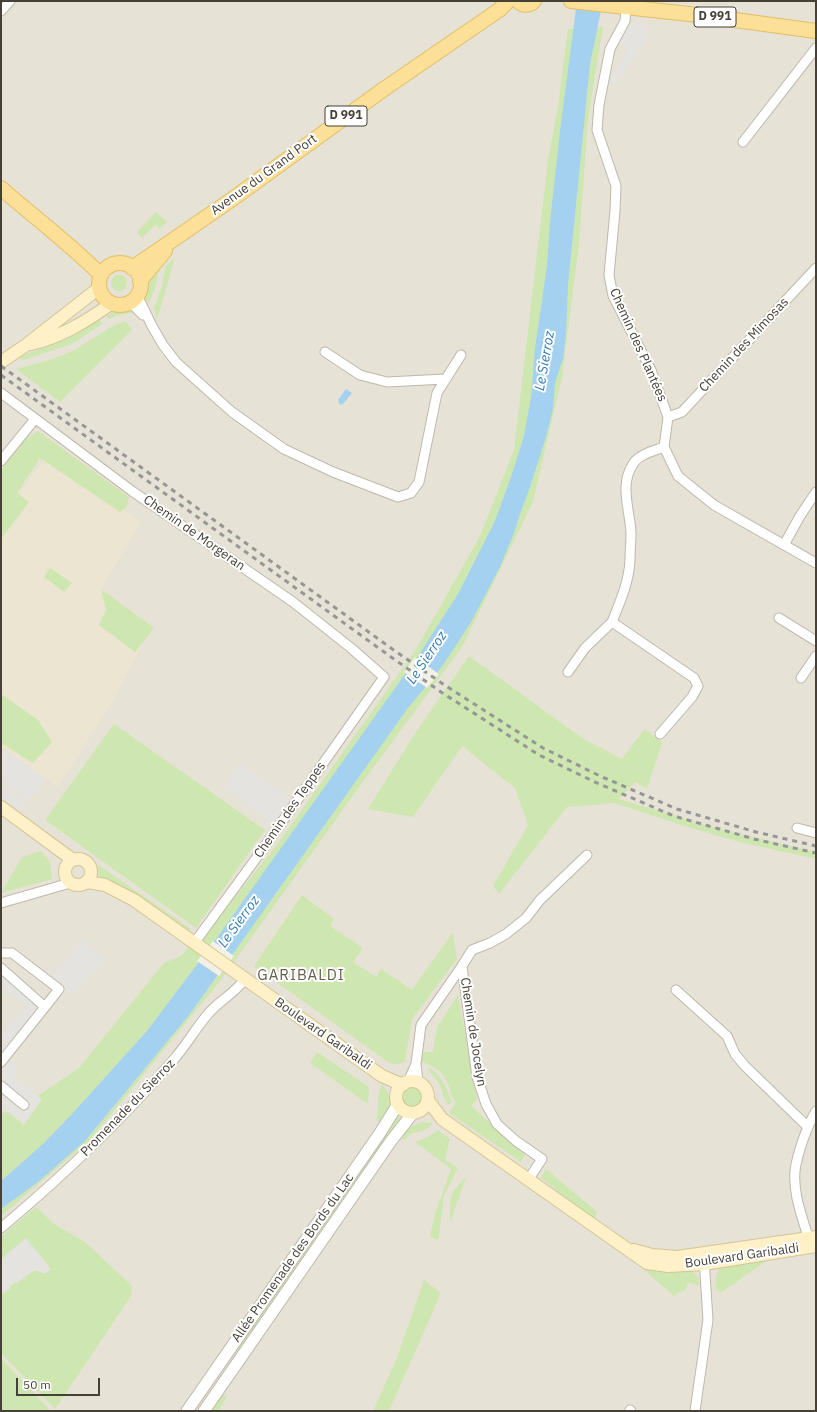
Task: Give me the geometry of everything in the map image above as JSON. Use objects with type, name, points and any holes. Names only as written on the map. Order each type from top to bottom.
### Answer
[{"type":"main road","points":[[511,4],[528,4],[534,1]]},
{"type":"main road","name":"D 991","points":[[571,1],[698,15],[816,31]]},
{"type":"main road","name":"Avenue du Grand Port","points":[[132,268],[231,200],[384,89],[511,4]]},
{"type":"main road","points":[[1,188],[34,217],[77,251],[104,276],[104,297],[112,303],[121,304],[134,298],[140,288],[139,276],[132,268],[122,263],[104,276],[26,345],[1,362]]},
{"type":"main road","name":"Avenue du Grand Port","points":[[140,281],[176,238]]},
{"type":"main road","points":[[26,345],[42,342],[64,333],[98,314],[112,303]]},
{"type":"main road","points":[[1,807],[50,842],[69,871],[73,885],[80,885],[89,877],[90,868],[85,861],[81,859],[69,871]]},
{"type":"main road","name":"Boulevard Garibaldi","points":[[89,877],[134,900],[382,1076],[405,1090],[426,1090],[428,1100],[442,1119],[647,1263],[668,1266],[704,1258],[774,1248],[813,1240]]},
{"type":"main road","name":"Boulevard Garibaldi","points":[[405,1090],[404,1111],[442,1119]]},
{"type":"main road","points":[[416,1113],[423,1109],[428,1100]]},
{"type":"street","points":[[1,11],[10,1]]},
{"type":"street","name":"Chemin des Plantées","points":[[620,7],[625,21],[610,49],[599,105],[596,130],[616,186],[609,275],[613,296],[651,370],[668,417],[664,447]]},
{"type":"street","points":[[742,142],[816,48]]},
{"type":"street","name":"Chemin des Mimosas","points":[[668,417],[682,412],[816,268]]},
{"type":"street","points":[[134,298],[163,345],[176,362],[232,412],[284,448],[333,472],[398,496],[411,493],[418,482],[437,393],[461,355]]},
{"type":"street","points":[[325,352],[360,375],[387,382],[445,379]]},
{"type":"street","name":"Chemin de Morgeran","points":[[1,393],[132,491],[293,602],[351,648],[384,678]]},
{"type":"street","points":[[1,461],[35,419]]},
{"type":"street","points":[[568,672],[585,648],[612,622],[625,587],[630,562],[631,532],[626,493],[627,479],[633,464],[640,458],[664,447],[678,476],[714,505],[816,563]]},
{"type":"street","points":[[784,545],[800,516],[816,492]]},
{"type":"street","points":[[779,618],[816,641]]},
{"type":"street","points":[[612,622],[694,678],[698,686],[692,697],[660,734]]},
{"type":"street","points":[[801,678],[816,656]]},
{"type":"street","name":"Chemin des Teppes","points":[[196,943],[384,678]]},
{"type":"street","points":[[797,828],[816,833]]},
{"type":"street","points":[[462,966],[472,950],[490,943],[506,934],[526,918],[540,900],[587,855]]},
{"type":"street","points":[[1,903],[55,887],[69,871]]},
{"type":"street","points":[[1,953],[12,953],[59,989],[1,1062]]},
{"type":"street","name":"Chemin de Jocelyn","points":[[405,1090],[416,1064],[421,1025],[462,966]]},
{"type":"street","name":"Chemin de Jocelyn","points":[[462,966],[477,1077],[486,1104],[497,1124],[516,1141],[542,1159],[528,1180]]},
{"type":"street","points":[[1,968],[45,1006]]},
{"type":"street","name":"Promenade du Sierroz","points":[[1,1228],[35,1199],[117,1122],[176,1057],[207,1015],[222,1000],[238,988],[245,979]]},
{"type":"street","points":[[676,990],[727,1036],[735,1054],[744,1066],[808,1127]]},
{"type":"street","points":[[1,1086],[24,1105]]},
{"type":"street","name":"Allée Promenade des Bords du Lac","points":[[187,1411],[380,1133],[405,1090]]},
{"type":"street","points":[[813,1240],[798,1201],[795,1171],[802,1142],[816,1111]]},
{"type":"street","name":"Allée Promenade des Bords du Lac","points":[[204,1411],[391,1140],[416,1113]]},
{"type":"street","points":[[695,1411],[708,1320],[704,1258]]},
{"type":"shaded area","points":[[1,1],[816,1],[816,1411],[51,1411],[1,1358]]},
{"type":"shaded area","points":[[630,23],[643,25],[650,35],[614,86],[607,81],[628,51],[615,39]]},
{"type":"shaded area","points":[[47,454],[141,522],[101,589],[147,635],[114,699],[58,787],[1,747],[1,520]]},
{"type":"shaded area","points":[[1,747],[46,779],[29,801],[1,781]]},
{"type":"shaded area","points":[[240,763],[296,802],[277,829],[224,786]]},
{"type":"shaded area","points":[[1,785],[26,803],[20,810],[1,796]]},
{"type":"shaded area","points":[[82,939],[106,961],[71,995],[52,975]]},
{"type":"shaded area","points":[[1,971],[39,1005],[4,1055],[19,1067],[13,1075],[42,1099],[24,1125],[1,1106],[1,1033],[26,1008],[1,987]]},
{"type":"shaded area","points":[[26,1238],[51,1269],[45,1274],[35,1270],[17,1283],[11,1285],[10,1289],[1,1295],[1,1259]]},
{"type":"green space","points":[[603,27],[588,119],[579,244],[562,377],[533,502],[462,647],[357,790],[221,980],[90,1140],[1,1216],[1,1209],[38,1182],[85,1141],[190,1014],[232,955],[214,942],[146,1032],[43,1144],[1,1181],[1,1113],[15,1111],[79,1068],[164,963],[181,956],[240,891],[276,846],[415,651],[480,536],[514,450],[548,160],[558,106],[568,29]]},
{"type":"green space","points":[[156,212],[167,222],[159,229],[155,225],[142,238],[137,232]]},
{"type":"green space","points":[[175,257],[157,320],[154,308],[162,286],[165,267]]},
{"type":"green space","points":[[160,263],[155,289],[149,303],[144,298],[145,287],[150,275]]},
{"type":"green space","points":[[119,275],[125,277],[127,283],[125,289],[119,291],[113,289],[111,283],[113,277]]},
{"type":"green space","points":[[130,309],[135,312],[119,315],[109,319],[106,317],[116,310]]},
{"type":"green space","points":[[99,319],[102,324],[72,344],[23,360],[19,357],[66,339]]},
{"type":"green space","points":[[125,321],[132,330],[60,402],[16,369],[53,359],[73,351],[111,327]]},
{"type":"green space","points":[[38,431],[129,497],[127,506],[120,512],[40,458],[17,493],[29,502],[1,539],[1,471],[24,440]]},
{"type":"green space","points":[[50,568],[72,583],[64,592],[44,577]]},
{"type":"green space","points":[[101,589],[154,628],[135,652],[99,625],[106,610]]},
{"type":"green space","points":[[469,656],[582,738],[622,759],[645,729],[662,743],[647,789],[635,782],[619,799],[716,828],[816,852],[816,859],[739,842],[614,803],[567,807],[499,894],[493,886],[528,825],[515,788],[462,746],[413,817],[368,809],[414,735]]},
{"type":"green space","points":[[1,694],[38,720],[52,742],[33,763],[1,743]]},
{"type":"green space","points":[[114,724],[265,830],[196,928],[45,820]]},
{"type":"green space","points":[[41,851],[50,862],[52,879],[1,893],[22,857]]},
{"type":"green space","points":[[97,864],[191,929],[186,931],[121,885],[99,877]]},
{"type":"green space","points":[[302,895],[334,919],[330,926],[363,948],[353,962],[376,977],[381,969],[412,990],[453,932],[457,959],[412,1019],[405,1061],[399,1064],[391,1064],[254,966]]},
{"type":"green space","points":[[458,995],[477,1100],[471,1106],[495,1128],[526,1152],[521,1162],[449,1113],[456,1102],[444,1076],[431,1065],[422,1062],[423,1052],[433,1052],[437,1027]]},
{"type":"green space","points":[[317,1052],[369,1087],[368,1104],[310,1063]]},
{"type":"green space","points":[[428,1067],[437,1073],[443,1082],[452,1102],[448,1105],[437,1080],[430,1072]]},
{"type":"green space","points":[[382,1084],[390,1099],[390,1108],[383,1124],[376,1120],[379,1094]]},
{"type":"green space","points":[[412,1087],[419,1090],[422,1097],[419,1104],[412,1107],[405,1104],[402,1097],[405,1090]]},
{"type":"green space","points":[[396,1115],[403,1119],[242,1353],[236,1349]]},
{"type":"green space","points":[[424,1122],[433,1123],[427,1129],[411,1134],[404,1140],[401,1136],[411,1127]]},
{"type":"green space","points":[[438,1130],[450,1139],[445,1160],[458,1168],[444,1196],[438,1241],[430,1236],[435,1214],[451,1169],[415,1142],[428,1137]]},
{"type":"green space","points":[[546,1169],[597,1212],[594,1219],[541,1178]]},
{"type":"green space","points":[[466,1177],[450,1223],[450,1202],[452,1193]]},
{"type":"green space","points":[[36,1207],[54,1224],[85,1242],[132,1286],[131,1296],[55,1409],[1,1353],[1,1237]]},
{"type":"green space","points":[[768,1258],[768,1260],[720,1293],[716,1289],[717,1275],[722,1267],[734,1263]]},
{"type":"green space","points":[[636,1263],[652,1268],[691,1270],[698,1277],[700,1285],[688,1283],[685,1290],[674,1296]]},
{"type":"green space","points":[[424,1280],[441,1293],[389,1411],[373,1411],[397,1358]]},
{"type":"green space","points":[[1,1358],[51,1411],[1,1411]]},
{"type":"green space","points":[[221,1395],[227,1397],[218,1411],[214,1411],[211,1409]]},
{"type":"water","name":"Le Sierroz","points":[[577,1],[603,1],[590,64],[568,285],[566,335],[563,359],[555,383],[553,409],[546,437],[514,533],[500,567],[471,622],[438,672],[408,708],[190,1014],[85,1141],[38,1182],[1,1209],[1,1181],[43,1144],[146,1032],[214,942],[418,656],[458,594],[495,521],[524,436],[531,397],[535,348],[547,266],[550,222],[560,131]]},
{"type":"water","points":[[346,389],[352,393],[343,404],[340,405],[338,400]]},
{"type":"pier","points":[[415,657],[439,674],[427,688],[404,672]]},
{"type":"pier","points":[[213,941],[234,956],[219,976],[197,961]]},
{"type":"railway","points":[[1,366],[395,651],[446,686],[543,748],[600,776],[677,809],[756,832],[816,846]]},
{"type":"railway","points":[[1,375],[391,657],[441,692],[539,755],[597,783],[674,816],[754,839],[816,853]]},
{"type":"district","name":"GARIBALDI","points":[[301,976]]}]
